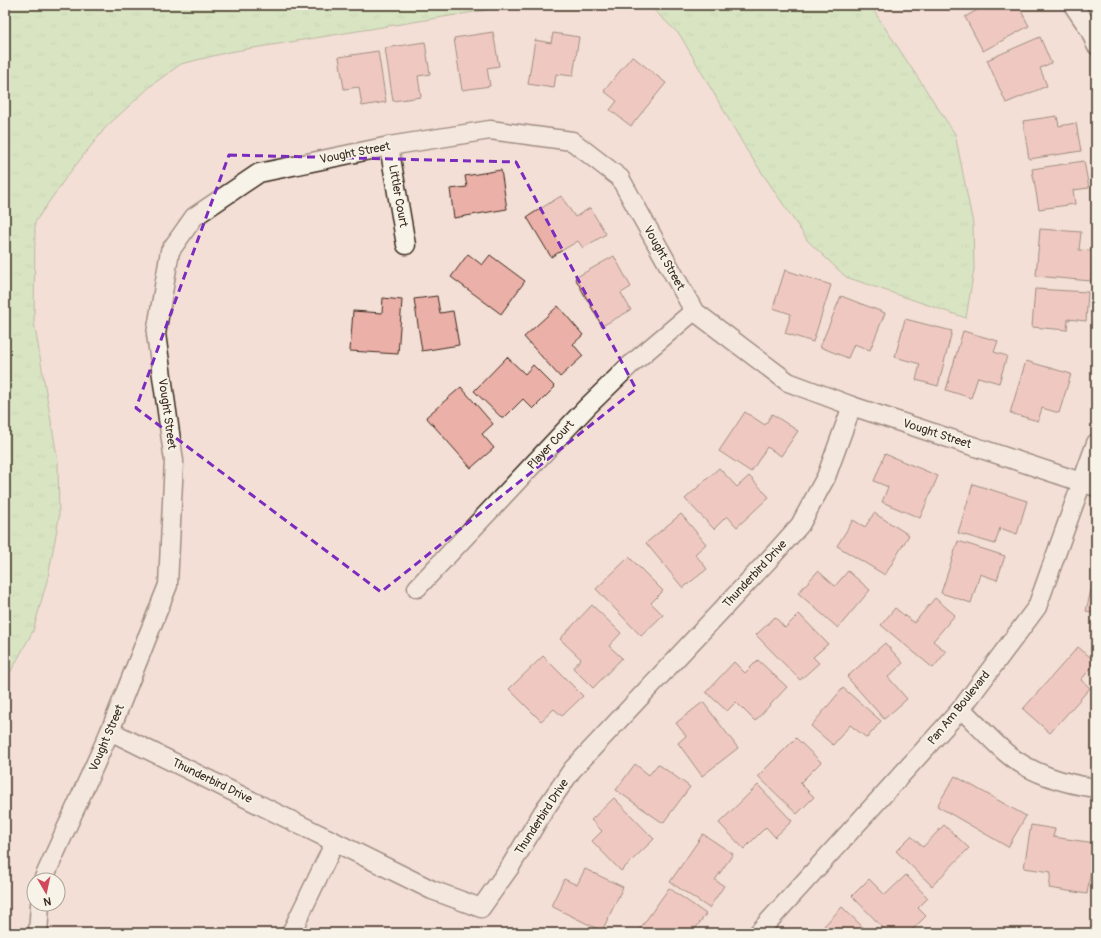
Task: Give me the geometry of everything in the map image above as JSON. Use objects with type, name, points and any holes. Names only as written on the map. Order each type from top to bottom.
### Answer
[{"type":"street","points":[[1073,5],[1094,35]]},
{"type":"street","name":"Vought Street","points":[[47,872],[110,731],[168,585],[174,461],[156,334],[170,251],[194,217],[259,173],[389,146],[490,130],[572,141],[620,178],[694,311],[788,382],[852,406],[1089,484]]},
{"type":"street","name":"Littler Court","points":[[389,146],[406,245]]},
{"type":"street","name":"Player Court","points":[[417,588],[587,407],[629,366],[694,311]]},
{"type":"street","name":"Thunderbird Drive","points":[[110,731],[432,890],[481,908],[510,867],[543,812],[572,770],[800,525],[826,477],[852,406]]},
{"type":"street","name":"Pan Am Boulevard","points":[[758,933],[961,709],[1037,607],[1089,484],[1096,443]]},
{"type":"street","points":[[961,709],[1006,753],[1025,766],[1065,782],[1096,788]]},
{"type":"street","points":[[291,932],[335,842]]},
{"type":"street","points":[[38,933],[39,912]]},
{"type":"highlighted area","points":[[229,155],[516,162],[636,389],[381,592],[136,408]]},
{"type":"green space","points":[[5,5],[517,5],[229,52],[181,64],[153,84],[106,127],[67,176],[35,222],[34,322],[58,462],[59,518],[48,577],[33,631],[5,682]]},
{"type":"green space","points":[[644,5],[870,5],[955,134],[973,224],[974,269],[966,318],[846,277],[808,241],[746,149],[680,35],[654,10]]},
{"type":"building","points":[[986,5],[997,5],[1000,9],[1008,5],[1018,5],[1029,26],[983,51],[965,17]]},
{"type":"building","points":[[493,32],[499,66],[487,68],[490,86],[462,90],[454,38]]},
{"type":"building","points":[[553,33],[579,37],[573,76],[556,74],[554,88],[528,84],[535,40],[551,43]]},
{"type":"building","points":[[1040,37],[1051,63],[1040,68],[1047,86],[1006,103],[987,60]]},
{"type":"building","points":[[425,42],[430,74],[418,76],[421,97],[393,101],[385,48]]},
{"type":"building","points":[[378,51],[386,102],[362,106],[359,87],[344,89],[339,57]]},
{"type":"building","points":[[632,56],[666,83],[631,126],[610,110],[617,101],[604,91]]},
{"type":"building","points":[[1057,116],[1059,126],[1076,123],[1081,151],[1029,159],[1023,121]]},
{"type":"building","points":[[1084,161],[1089,188],[1073,190],[1075,204],[1039,209],[1032,169]]},
{"type":"building","points":[[501,170],[507,209],[454,218],[450,189],[467,187],[465,176]]},
{"type":"building","points":[[561,196],[575,217],[590,208],[606,234],[583,248],[578,241],[551,257],[527,217]]},
{"type":"building","points":[[1040,229],[1081,232],[1079,250],[1093,251],[1091,281],[1036,276]]},
{"type":"building","points":[[468,254],[482,265],[490,255],[525,281],[501,314],[451,277]]},
{"type":"building","points":[[614,256],[631,287],[621,293],[631,310],[602,326],[575,278]]},
{"type":"building","points":[[785,270],[831,285],[813,342],[785,333],[791,314],[773,308]]},
{"type":"building","points":[[1035,289],[1088,292],[1086,321],[1068,319],[1067,330],[1032,327]]},
{"type":"building","points":[[437,296],[440,313],[453,311],[459,345],[422,351],[414,299]]},
{"type":"building","points":[[841,296],[885,313],[870,350],[854,344],[848,358],[820,347]]},
{"type":"building","points":[[383,298],[402,300],[398,354],[350,351],[353,311],[382,313]]},
{"type":"building","points":[[558,306],[583,335],[573,344],[583,356],[560,377],[524,337]]},
{"type":"building","points":[[905,319],[952,331],[938,386],[916,380],[920,364],[895,357]]},
{"type":"building","points":[[963,331],[998,341],[994,352],[1007,356],[999,383],[978,377],[971,398],[946,390]]},
{"type":"building","points":[[507,357],[525,374],[533,365],[555,387],[533,409],[523,399],[503,419],[474,391]]},
{"type":"building","points":[[1026,361],[1071,374],[1059,413],[1042,408],[1038,421],[1010,413]]},
{"type":"building","points":[[461,387],[493,424],[482,434],[494,448],[471,468],[426,417]]},
{"type":"building","points":[[745,412],[765,425],[772,414],[798,431],[781,456],[767,447],[751,472],[719,451]]},
{"type":"building","points":[[885,454],[938,476],[920,518],[882,502],[888,487],[874,481]]},
{"type":"building","points":[[719,468],[737,487],[749,476],[769,497],[737,527],[727,516],[714,529],[685,499]]},
{"type":"building","points":[[973,484],[1027,501],[1017,534],[1000,528],[995,544],[958,533]]},
{"type":"building","points":[[874,513],[909,535],[885,575],[837,546],[853,520],[865,527]]},
{"type":"building","points":[[681,514],[706,544],[695,554],[707,569],[683,588],[646,543]]},
{"type":"building","points":[[958,541],[1005,556],[997,580],[980,574],[971,603],[941,593]]},
{"type":"building","points":[[629,557],[663,591],[651,603],[663,615],[641,636],[596,589]]},
{"type":"building","points":[[818,571],[835,586],[848,571],[870,590],[838,628],[798,593]]},
{"type":"building","points":[[1092,586],[1096,587],[1096,613],[1086,611]]},
{"type":"building","points":[[935,598],[955,615],[933,641],[946,652],[933,668],[881,625],[895,608],[914,623]]},
{"type":"building","points":[[592,605],[621,633],[609,646],[622,658],[593,688],[573,668],[581,659],[560,639]]},
{"type":"building","points":[[799,614],[828,644],[813,657],[819,663],[800,680],[756,635],[775,617],[785,628]]},
{"type":"building","points":[[885,643],[903,663],[888,677],[907,699],[884,719],[847,677]]},
{"type":"building","points":[[1078,647],[1096,662],[1081,680],[1090,688],[1050,733],[1023,709]]},
{"type":"building","points":[[543,656],[583,696],[562,716],[554,709],[541,721],[509,689]]},
{"type":"building","points":[[758,660],[787,687],[755,721],[736,702],[727,711],[706,692],[734,662],[745,673]]},
{"type":"building","points":[[843,688],[881,721],[867,738],[850,725],[833,745],[811,726]]},
{"type":"building","points":[[703,702],[738,748],[702,776],[678,743],[686,736],[676,723]]},
{"type":"building","points":[[796,738],[821,762],[800,783],[814,797],[797,814],[758,776]]},
{"type":"building","points":[[635,764],[649,775],[658,764],[690,787],[663,823],[616,790]]},
{"type":"building","points":[[955,776],[1026,816],[1008,847],[937,806]]},
{"type":"building","points":[[758,785],[792,821],[775,837],[766,827],[744,849],[719,823]]},
{"type":"building","points":[[614,798],[654,839],[621,871],[592,841],[602,831],[591,820]]},
{"type":"building","points":[[944,825],[969,848],[932,886],[896,851],[911,836],[923,847]]},
{"type":"building","points":[[1031,825],[1055,829],[1053,837],[1095,843],[1087,894],[1049,888],[1051,872],[1024,868]]},
{"type":"building","points":[[703,834],[733,854],[715,880],[724,886],[709,908],[670,882]]},
{"type":"building","points":[[585,869],[623,887],[602,931],[551,906],[564,879],[577,885]]},
{"type":"building","points":[[906,875],[928,898],[918,908],[926,916],[909,933],[888,933],[852,896],[869,879],[885,895]]},
{"type":"building","points":[[669,888],[706,914],[692,933],[637,933]]},
{"type":"building","points":[[842,907],[869,933],[831,933],[824,926]]}]
